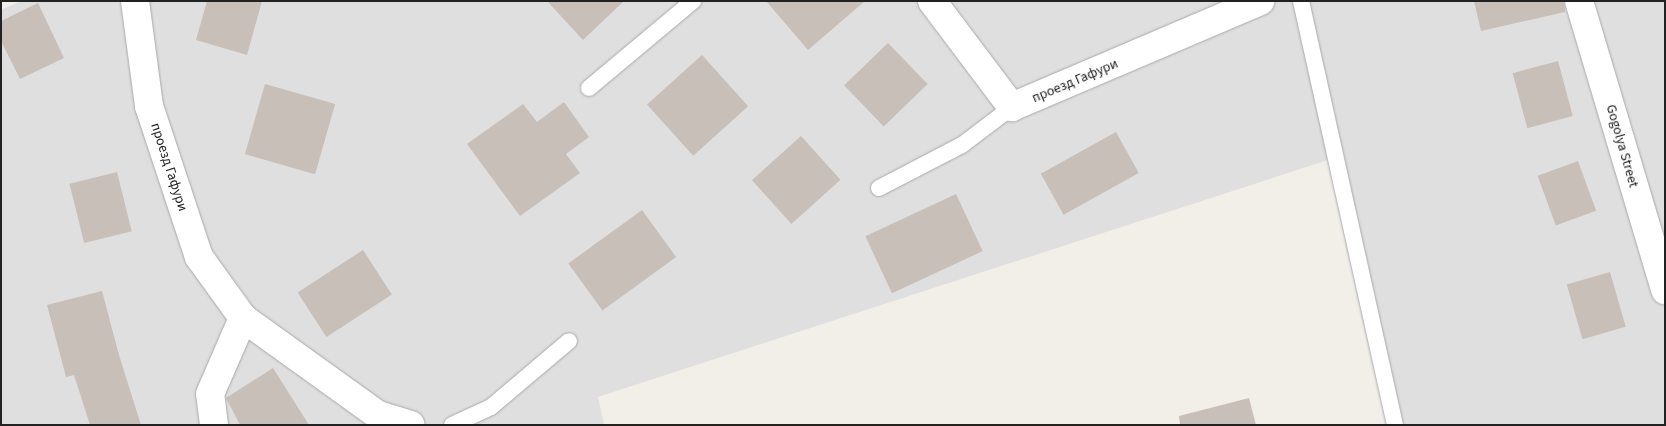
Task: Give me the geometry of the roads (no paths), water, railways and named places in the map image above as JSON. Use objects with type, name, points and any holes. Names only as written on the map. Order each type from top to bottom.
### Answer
[{"type":"street","name":"проезд Гафури","points":[[135,1],[149,106],[199,257],[242,318],[378,415],[411,425]]},
{"type":"street","points":[[932,1],[1012,107]]},
{"type":"street","name":"проезд Гафури","points":[[1012,107],[1260,1]]},
{"type":"street","name":"Gogolya Street","points":[[1579,1],[1665,290]]},
{"type":"street","points":[[214,425],[210,394],[242,318]]},
{"type":"lane","points":[[589,88],[693,1]]},
{"type":"lane","points":[[1301,1],[1395,425]]},
{"type":"lane","points":[[879,188],[962,146],[1012,107]]},
{"type":"lane","points":[[452,425],[491,407],[569,341]]}]
